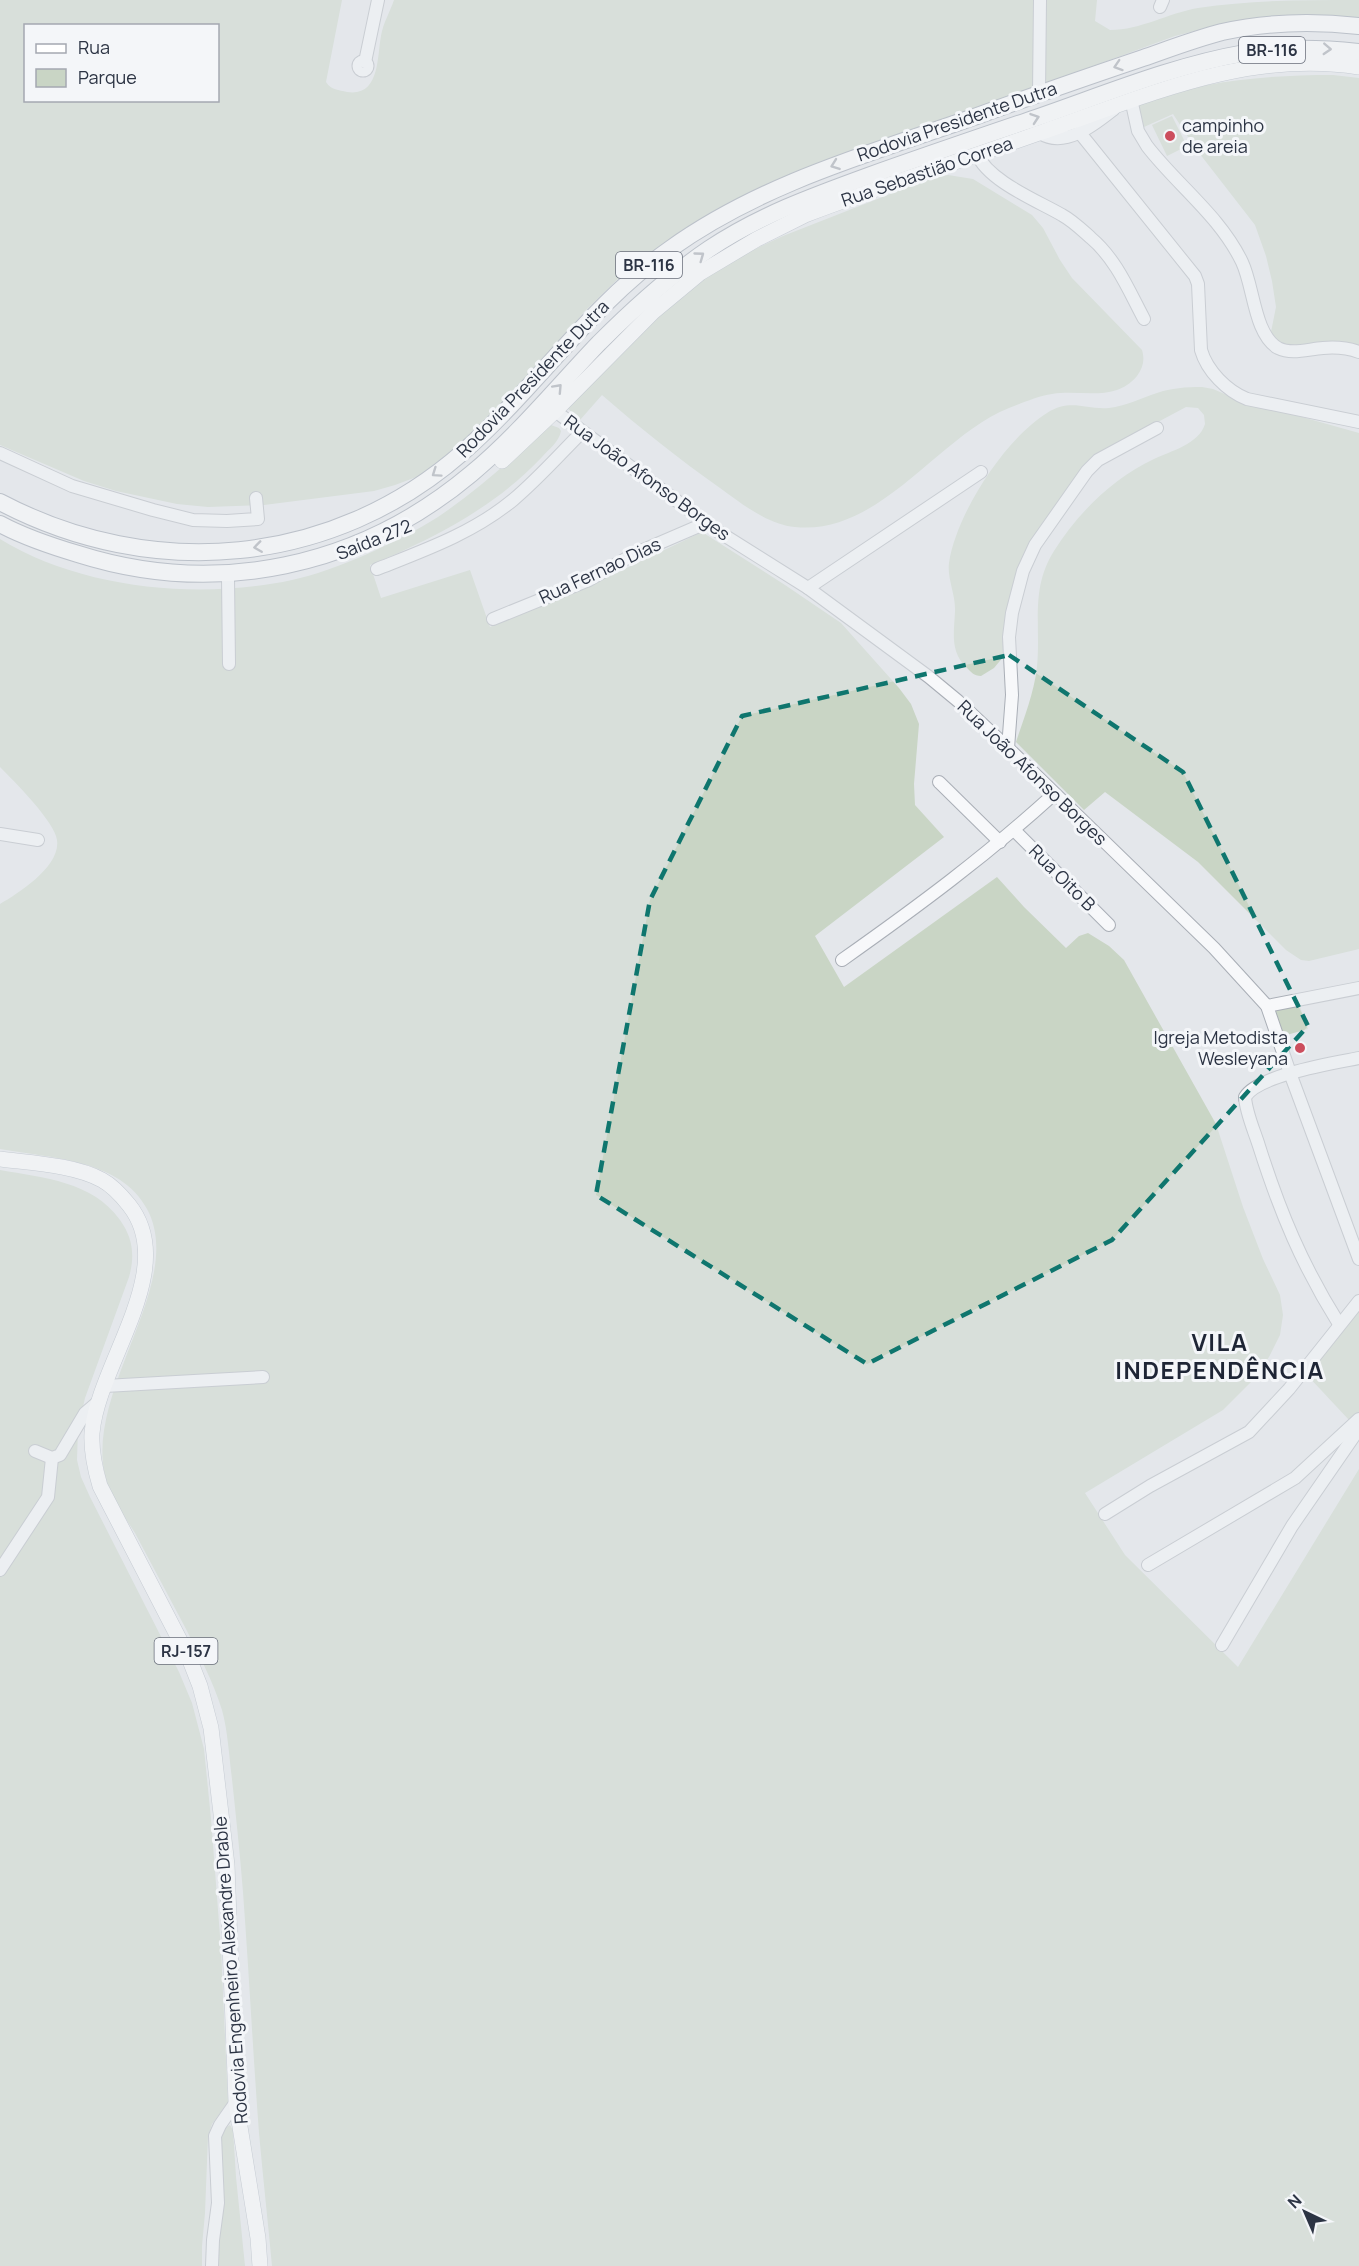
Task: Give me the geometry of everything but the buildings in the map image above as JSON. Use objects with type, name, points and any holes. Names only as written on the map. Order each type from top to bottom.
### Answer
[{"type":"highway","points":[[1143,58],[1187,38],[1254,22],[1307,18],[1359,21]]},
{"type":"highway","name":"Rodovia Presidente Dutra","points":[[0,502],[50,525],[89,538],[173,553],[253,548],[287,543],[333,530],[392,501],[447,465],[503,413],[603,305],[645,268],[696,231],[737,207],[795,180],[1039,93],[1222,32],[1309,22],[1359,26]]},
{"type":"highway","name":"Rodovia Presidente Dutra","points":[[0,525],[48,545],[104,562],[128,568],[165,572],[228,574],[287,565],[327,555],[408,519],[449,492],[502,447],[602,340],[660,286],[729,236],[790,206],[889,168],[1186,67],[1274,50],[1327,49],[1359,52]]},
{"type":"highway","name":"Saída 272","points":[[0,525],[12,537],[34,546],[78,562],[111,570],[154,576],[228,579],[318,562],[378,542],[435,512],[502,461]]},
{"type":"main road","name":"Rua Sebastião Correa","points":[[502,461],[653,312],[699,273],[727,255],[805,215],[1126,101],[1234,70],[1295,63],[1359,67]]},
{"type":"main road","name":"Rodovia Engenheiro Alexandre Drable","points":[[0,1159],[75,1171],[101,1180],[123,1197],[139,1221],[146,1247],[145,1274],[103,1393],[92,1433],[93,1458],[98,1480],[189,1658],[200,1686],[211,1728],[227,1864],[236,2102],[258,2238],[260,2266]]},
{"type":"street","points":[[365,62],[378,0]]},
{"type":"street","points":[[1039,93],[1040,0]]},
{"type":"street","points":[[1040,133],[1058,138],[1080,133],[1126,101],[1147,146],[1219,226],[1236,251],[1248,277],[1262,329],[1270,341],[1282,350],[1290,351],[1332,347],[1359,352]]},
{"type":"street","points":[[1080,133],[1195,276],[1198,284],[1201,350],[1204,359],[1219,379],[1238,396],[1247,399],[1359,423]]},
{"type":"street","points":[[977,154],[990,170],[1005,182],[1064,216],[1093,239],[1110,258],[1144,319]]},
{"type":"street","name":"Rua João Afonso Borges","points":[[555,411],[706,523],[808,588],[929,677],[1008,748],[1206,939],[1267,1006],[1359,1259]]},
{"type":"street","points":[[1008,748],[1012,695],[1009,637],[1012,613],[1023,571],[1035,545],[1082,478],[1098,460],[1157,428]]},
{"type":"street","points":[[377,568],[443,542],[480,522],[511,501],[533,482],[582,432]]},
{"type":"street","points":[[0,453],[72,486],[193,520],[258,519],[256,498]]},
{"type":"street","points":[[808,588],[981,472]]},
{"type":"street","name":"Rua Fernao Dias","points":[[493,619],[589,580],[634,554],[706,523]]},
{"type":"street","points":[[228,579],[229,664]]},
{"type":"street","points":[[939,782],[1000,842]]},
{"type":"street","points":[[842,960],[933,896],[1014,831],[1054,794]]},
{"type":"street","name":"Rua Oito B","points":[[1014,831],[1109,925]]},
{"type":"street","points":[[0,834],[38,840]]},
{"type":"street","points":[[1267,1006],[1359,988]]},
{"type":"street","points":[[1339,1324],[1313,1283],[1290,1233],[1245,1100],[1246,1095],[1252,1089],[1290,1072],[1359,1058]]},
{"type":"street","points":[[1105,1515],[1150,1486],[1249,1432],[1289,1389],[1359,1301]]},
{"type":"street","points":[[35,1451],[52,1458],[60,1455],[85,1413],[103,1393],[263,1377]]},
{"type":"street","points":[[1148,1565],[1295,1478],[1359,1419]]},
{"type":"street","points":[[1222,1646],[1286,1536],[1359,1429]]},
{"type":"street","points":[[0,1570],[48,1497],[52,1458]]},
{"type":"street","points":[[212,2266],[218,2203],[215,2136],[236,2102]]},
{"type":"highlighted area","points":[[1009,655],[1183,772],[1308,1026],[1112,1240],[867,1364],[596,1195],[650,900],[742,716]]},
{"type":"green space","points":[[0,0],[342,0],[326,82],[333,88],[358,92],[366,88],[375,74],[382,31],[394,0],[1097,0],[1095,21],[1110,30],[1133,27],[1187,10],[1218,5],[1278,1],[1359,0],[1359,19],[1226,23],[1175,36],[1050,82],[675,237],[622,275],[584,312],[523,388],[494,418],[419,476],[374,491],[264,505],[208,507],[177,504],[116,491],[84,481],[0,445]]},
{"type":"green space","points":[[1333,75],[1359,78],[1359,345],[1340,343],[1301,347],[1282,346],[1271,332],[1276,307],[1266,256],[1255,225],[1196,149],[1173,114],[1144,127],[1138,103],[1210,84],[1283,76]]},
{"type":"green space","name":"campinho de areia","points":[[1172,116],[1187,146],[1167,156],[1152,125]]},
{"type":"green space","points":[[948,175],[973,179],[1032,215],[1043,228],[1072,278],[1142,350],[1142,367],[1137,376],[1118,390],[1047,395],[1009,408],[983,422],[958,440],[881,501],[854,516],[826,526],[785,525],[765,518],[746,507],[675,455],[602,395],[580,420],[564,405],[589,377],[696,284],[753,250],[783,236],[931,178]]},
{"type":"green space","points":[[1202,387],[1359,433],[1359,949],[1309,961],[1301,960],[1286,950],[1198,862],[1105,792],[1084,810],[1016,742],[1036,677],[1039,593],[1047,565],[1054,551],[1085,511],[1110,487],[1139,467],[1184,446],[1197,437],[1205,424],[1204,415],[1198,408],[1186,407],[1113,446],[1017,572],[1009,606],[1004,656],[994,668],[981,676],[974,674],[961,661],[955,648],[955,606],[949,575],[953,544],[961,523],[985,479],[1015,441],[1047,413],[1063,406],[1109,408],[1168,390]]},
{"type":"green space","points":[[551,425],[561,431],[556,442],[524,475],[504,491],[440,533],[370,565],[381,598],[470,570],[490,627],[612,575],[702,532],[841,623],[899,688],[911,704],[919,724],[914,784],[915,805],[944,837],[815,936],[844,987],[997,877],[1066,948],[1079,936],[1088,933],[1109,946],[1124,960],[1216,1124],[1243,1207],[1280,1295],[1283,1315],[1280,1335],[1269,1357],[1253,1380],[1223,1410],[1085,1493],[1125,1555],[1238,1667],[1359,1469],[1359,2266],[272,2266],[259,2133],[242,1878],[224,1718],[201,1658],[135,1533],[112,1496],[104,1471],[103,1438],[110,1404],[147,1301],[155,1268],[156,1237],[147,1209],[135,1192],[120,1180],[102,1170],[82,1164],[0,1149],[0,904],[27,886],[46,869],[56,850],[57,840],[55,832],[42,813],[0,767],[0,539],[32,556],[67,569],[142,586],[219,589],[292,580],[328,570],[423,526],[467,496]]},
{"type":"green space","points":[[1299,1004],[1308,1029],[1283,1036],[1274,1009]]},
{"type":"green space","points":[[0,1170],[66,1183],[96,1197],[120,1220],[132,1247],[129,1277],[85,1398],[78,1429],[77,1460],[81,1477],[90,1497],[179,1672],[192,1703],[204,1749],[221,1949],[228,2102],[212,2124],[208,2136],[202,2266],[0,2266]]},
{"type":"green space","points":[[1359,1306],[1359,1413],[1350,1421],[1306,1374]]},
{"type":"green space","points":[[230,2125],[233,2130],[245,2266],[215,2266],[220,2143],[225,2128]]},
{"type":"place","name":"campinho de areia","points":[[1170,136]]},
{"type":"place","name":"Igreja Metodista Wesleyana","points":[[1300,1048]]},
{"type":"district","name":"VILA INDEPENDÊNCIA","points":[[1220,1357]]}]
